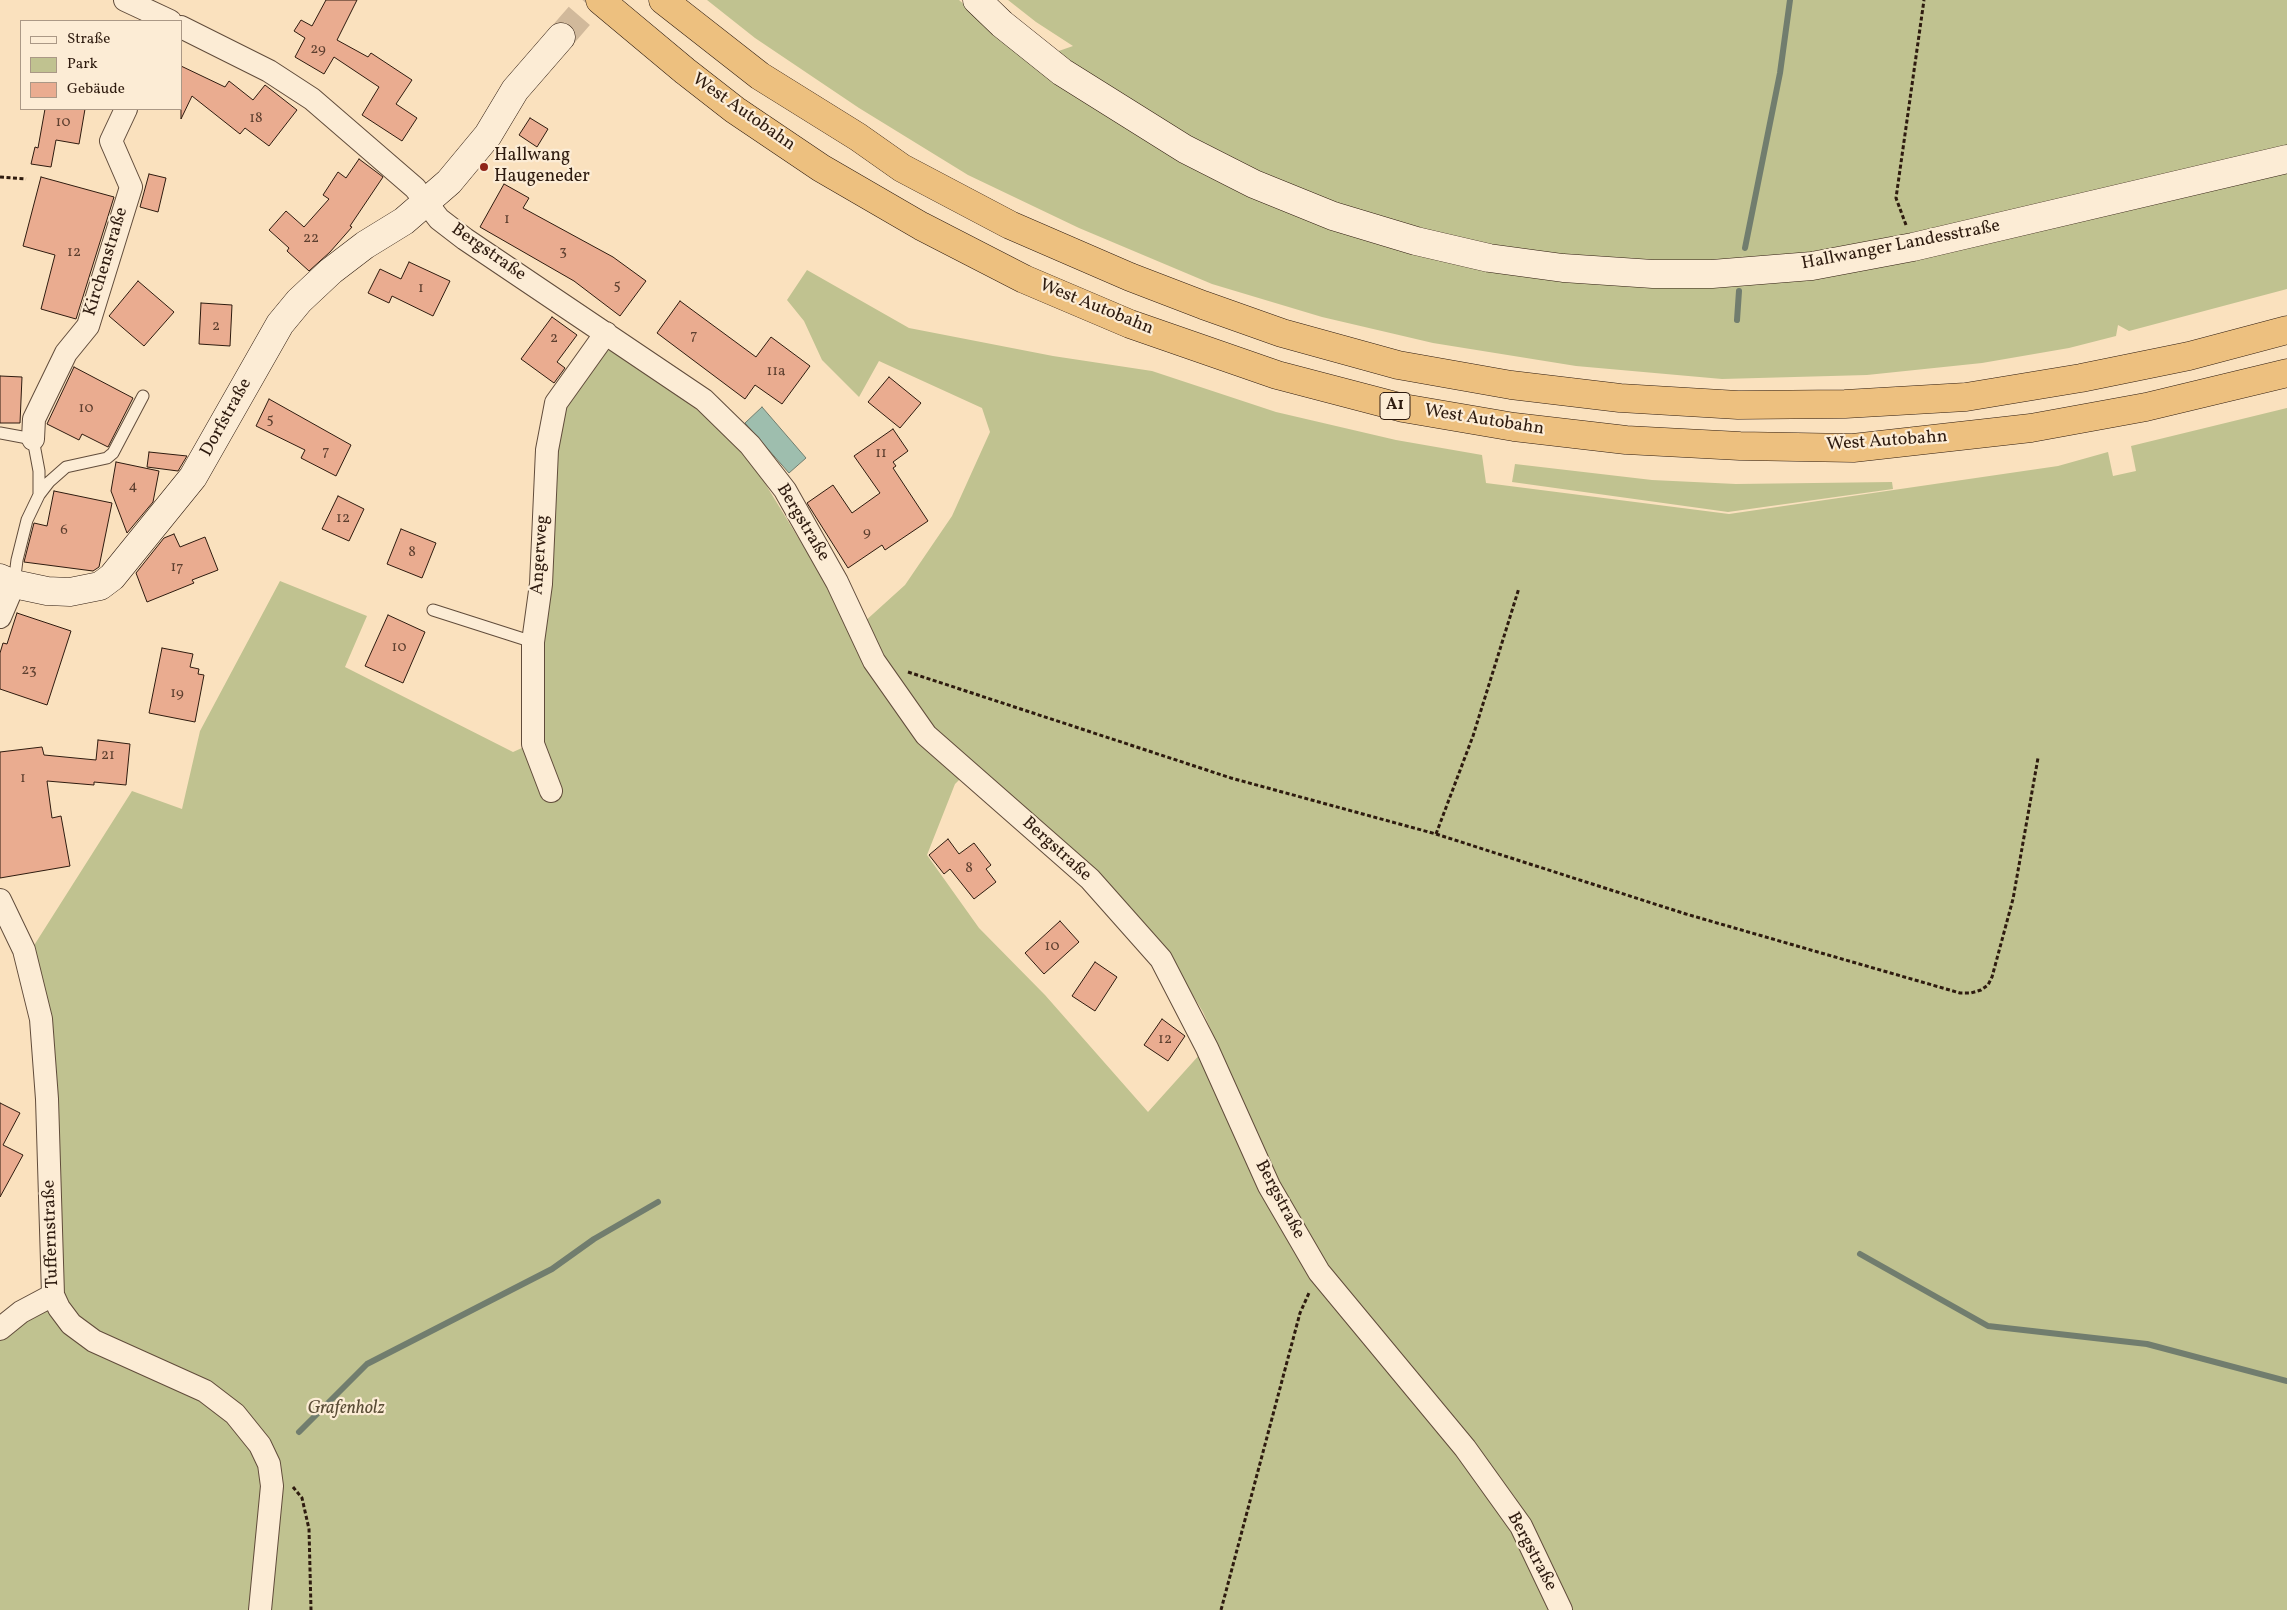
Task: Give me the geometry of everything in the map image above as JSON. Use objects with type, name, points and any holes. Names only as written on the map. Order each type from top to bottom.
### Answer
[{"type":"highway","name":"West Autobahn","points":[[600,0],[735,110],[821,168],[921,226],[1024,279],[1130,324],[1277,375],[1403,408],[1514,427],[1626,440],[1740,446],[1853,448],[2031,428],[2146,407],[2287,372]]},
{"type":"highway","name":"A1","points":[[663,0],[760,76],[858,137],[902,168],[1010,226],[1130,277],[1203,305],[1282,333],[1398,365],[1511,385],[1620,398],[1738,405],[1845,404],[1966,397],[2080,378],[2189,356],[2287,330]]},
{"type":"street","points":[[124,0],[167,20]]},
{"type":"street","name":"Hallwanger Landesstraße","points":[[977,0],[1002,24],[1062,72],[1185,149],[1254,184],[1333,216],[1416,241],[1489,258],[1563,268],[1653,274],[1766,271],[1822,264],[1913,247],[2287,159]]},
{"type":"street","points":[[182,28],[269,71],[312,99],[415,188],[426,202]]},
{"type":"street","name":"Dorfstraße","points":[[7,581],[47,591],[70,592],[100,586],[112,577],[193,477],[280,324],[300,301],[364,245],[404,221],[472,157],[488,135],[515,90],[561,37]]},
{"type":"street","name":"Kirchenstraße","points":[[33,439],[34,419],[66,353],[88,326],[131,187],[111,141],[126,110]]},
{"type":"street","name":"Bergstraße","points":[[426,202],[439,219],[465,239],[704,400],[750,445],[785,490],[837,582],[874,661],[926,735],[1090,879],[1160,959],[1207,1048],[1269,1186],[1319,1272],[1465,1448],[1516,1518],[1561,1610]]},
{"type":"street","name":"Angerweg","points":[[551,791],[533,744],[533,642],[541,584],[547,450],[556,403],[606,333]]},
{"type":"street","points":[[0,617],[7,581]]},
{"type":"street","name":"Tuffernstraße","points":[[0,900],[24,950],[40,1020],[47,1099],[53,1295],[58,1308],[71,1324],[94,1342],[205,1392],[235,1414],[260,1445],[269,1464],[272,1486],[260,1610]]},
{"type":"street","points":[[0,1329],[21,1312],[53,1295]]},
{"type":"lane","points":[[7,581],[17,560],[27,520],[48,482],[66,467],[107,458],[114,453],[143,396]]},
{"type":"lane","points":[[0,433],[33,439],[39,471],[39,496]]},
{"type":"lane","points":[[433,610],[533,642]]},
{"type":"path","points":[[1913,247],[1896,198],[1924,0]]},
{"type":"path","points":[[0,178],[26,179]]},
{"type":"path","points":[[1436,834],[1473,736],[1519,588]]},
{"type":"path","points":[[874,661],[1231,778],[1436,834],[1686,914],[1960,993],[1971,993],[1988,985],[1992,976],[2013,900],[2038,758]]},
{"type":"path","points":[[1221,1610],[1300,1313],[1319,1272]]},
{"type":"path","points":[[272,1486],[292,1485],[302,1498],[309,1529],[311,1610]]},
{"type":"green space","points":[[707,0],[959,0],[1030,61],[1073,46],[1036,22],[1008,0],[2287,0],[2287,289],[2129,331],[2118,325],[2116,336],[2069,348],[1982,363],[1867,375],[1722,379],[1576,366],[1433,343],[1322,317],[1212,284],[1079,228],[968,175],[859,108],[755,38]]},
{"type":"green space","points":[[807,270],[909,328],[1053,356],[1152,371],[1276,412],[1396,440],[1482,455],[1486,483],[1729,514],[2058,466],[2108,452],[2113,476],[2136,471],[2131,446],[2287,408],[2287,1610],[1573,1610],[1514,1496],[1472,1442],[1340,1289],[1280,1186],[1203,1012],[1171,959],[940,736],[916,709],[863,623],[905,585],[952,516],[990,432],[982,408],[879,361],[859,397],[822,360],[804,321],[787,300]]},
{"type":"green space","name":"Grafenholz","points":[[613,349],[703,414],[735,444],[763,480],[827,585],[848,632],[880,690],[903,719],[961,778],[955,784],[927,855],[979,928],[1045,995],[1148,1112],[1201,1053],[1266,1199],[1462,1455],[1500,1510],[1553,1610],[0,1610],[0,1341],[19,1325],[62,1269],[58,1101],[49,1015],[33,947],[132,791],[182,809],[200,731],[280,581],[367,616],[345,667],[513,752],[542,739],[549,510],[558,420],[597,355]]},
{"type":"green space","points":[[1515,464],[1652,480],[1736,484],[1892,482],[1893,489],[1728,512],[1512,482]]},
{"type":"shaded area","points":[[762,407],[806,458],[789,473],[745,423]]},
{"type":"building","points":[[326,0],[357,0],[337,40],[368,57],[371,53],[412,80],[396,104],[417,118],[402,141],[362,115],[379,87],[334,57],[324,74],[295,57],[305,38],[294,31],[301,20],[312,26]]},
{"type":"building","points":[[182,66],[225,87],[229,81],[253,100],[265,85],[297,110],[269,146],[245,128],[240,134],[192,96],[181,119]]},
{"type":"building","points":[[45,110],[85,110],[79,144],[56,140],[51,167],[31,164],[35,147],[38,148]]},
{"type":"building","points":[[530,118],[548,129],[537,147],[519,135]]},
{"type":"building","points":[[359,159],[383,177],[350,226],[352,227],[330,252],[309,271],[287,251],[289,248],[269,230],[286,211],[304,227],[329,199],[323,195],[338,172],[346,178]]},
{"type":"building","points":[[149,174],[166,178],[158,212],[140,207]]},
{"type":"building","points":[[41,177],[114,197],[76,319],[41,309],[55,255],[23,246]]},
{"type":"building","points":[[504,184],[529,198],[523,208],[613,257],[646,281],[620,316],[574,281],[480,227]]},
{"type":"building","points":[[409,262],[450,281],[433,316],[392,296],[389,303],[368,293],[380,269],[401,279]]},
{"type":"building","points":[[138,281],[174,312],[144,346],[109,316]]},
{"type":"building","points":[[680,301],[756,357],[771,337],[810,366],[782,404],[755,385],[745,399],[657,333]]},
{"type":"building","points":[[201,303],[232,305],[230,346],[199,344]]},
{"type":"building","points":[[552,317],[577,335],[557,362],[565,368],[554,383],[521,359]]},
{"type":"building","points":[[74,367],[133,398],[108,447],[82,434],[79,440],[47,424]]},
{"type":"building","points":[[0,376],[22,377],[20,423],[0,423]]},
{"type":"building","points":[[889,377],[921,403],[900,428],[868,402]]},
{"type":"building","points":[[269,399],[351,445],[336,476],[301,458],[305,450],[256,426]]},
{"type":"building","points":[[893,429],[908,451],[893,462],[896,466],[893,468],[928,521],[885,550],[882,545],[848,568],[807,503],[833,485],[852,513],[880,493],[854,456]]},
{"type":"building","points":[[149,452],[187,456],[178,471],[147,467]]},
{"type":"building","points":[[116,462],[159,471],[153,502],[127,533],[111,491]]},
{"type":"building","points":[[54,491],[112,503],[99,567],[93,571],[24,562],[34,523],[47,526]]},
{"type":"building","points":[[338,496],[364,509],[349,541],[322,529]]},
{"type":"building","points":[[401,529],[436,543],[422,578],[387,564]]},
{"type":"building","points":[[174,534],[180,547],[205,537],[218,570],[192,580],[194,583],[147,602],[136,573],[164,538]]},
{"type":"building","points":[[17,613],[71,631],[47,705],[0,689],[0,653],[3,643],[7,644]]},
{"type":"building","points":[[388,615],[425,632],[403,683],[365,666]]},
{"type":"building","points":[[162,648],[193,654],[190,667],[199,669],[198,674],[204,675],[195,722],[149,713]]},
{"type":"building","points":[[98,740],[130,744],[126,785],[94,782],[94,785],[47,781],[52,818],[61,816],[70,866],[0,878],[0,752],[42,747],[44,755],[96,760]]},
{"type":"building","points":[[948,839],[959,854],[974,843],[991,865],[986,869],[996,882],[974,899],[950,869],[944,874],[929,855]]},
{"type":"building","points":[[1060,921],[1079,942],[1044,974],[1025,953]]},
{"type":"building","points":[[1095,962],[1117,977],[1095,1011],[1072,996]]},
{"type":"building","points":[[1162,1019],[1185,1036],[1168,1061],[1144,1045]]},
{"type":"building","points":[[0,1103],[20,1113],[3,1145],[23,1155],[0,1197]]},
{"type":"waterway","points":[[1745,248],[1780,73],[1790,0]]},
{"type":"waterway","points":[[1737,320],[1739,291]]},
{"type":"waterway","points":[[299,1432],[367,1364],[552,1269],[594,1239],[658,1202]]},
{"type":"waterway","points":[[1860,1254],[1988,1326],[2147,1344],[2287,1381]]},
{"type":"tunnel","points":[[561,37],[593,0]]},
{"type":"place","name":"Hallwang Haugeneder","points":[[484,167]]}]
